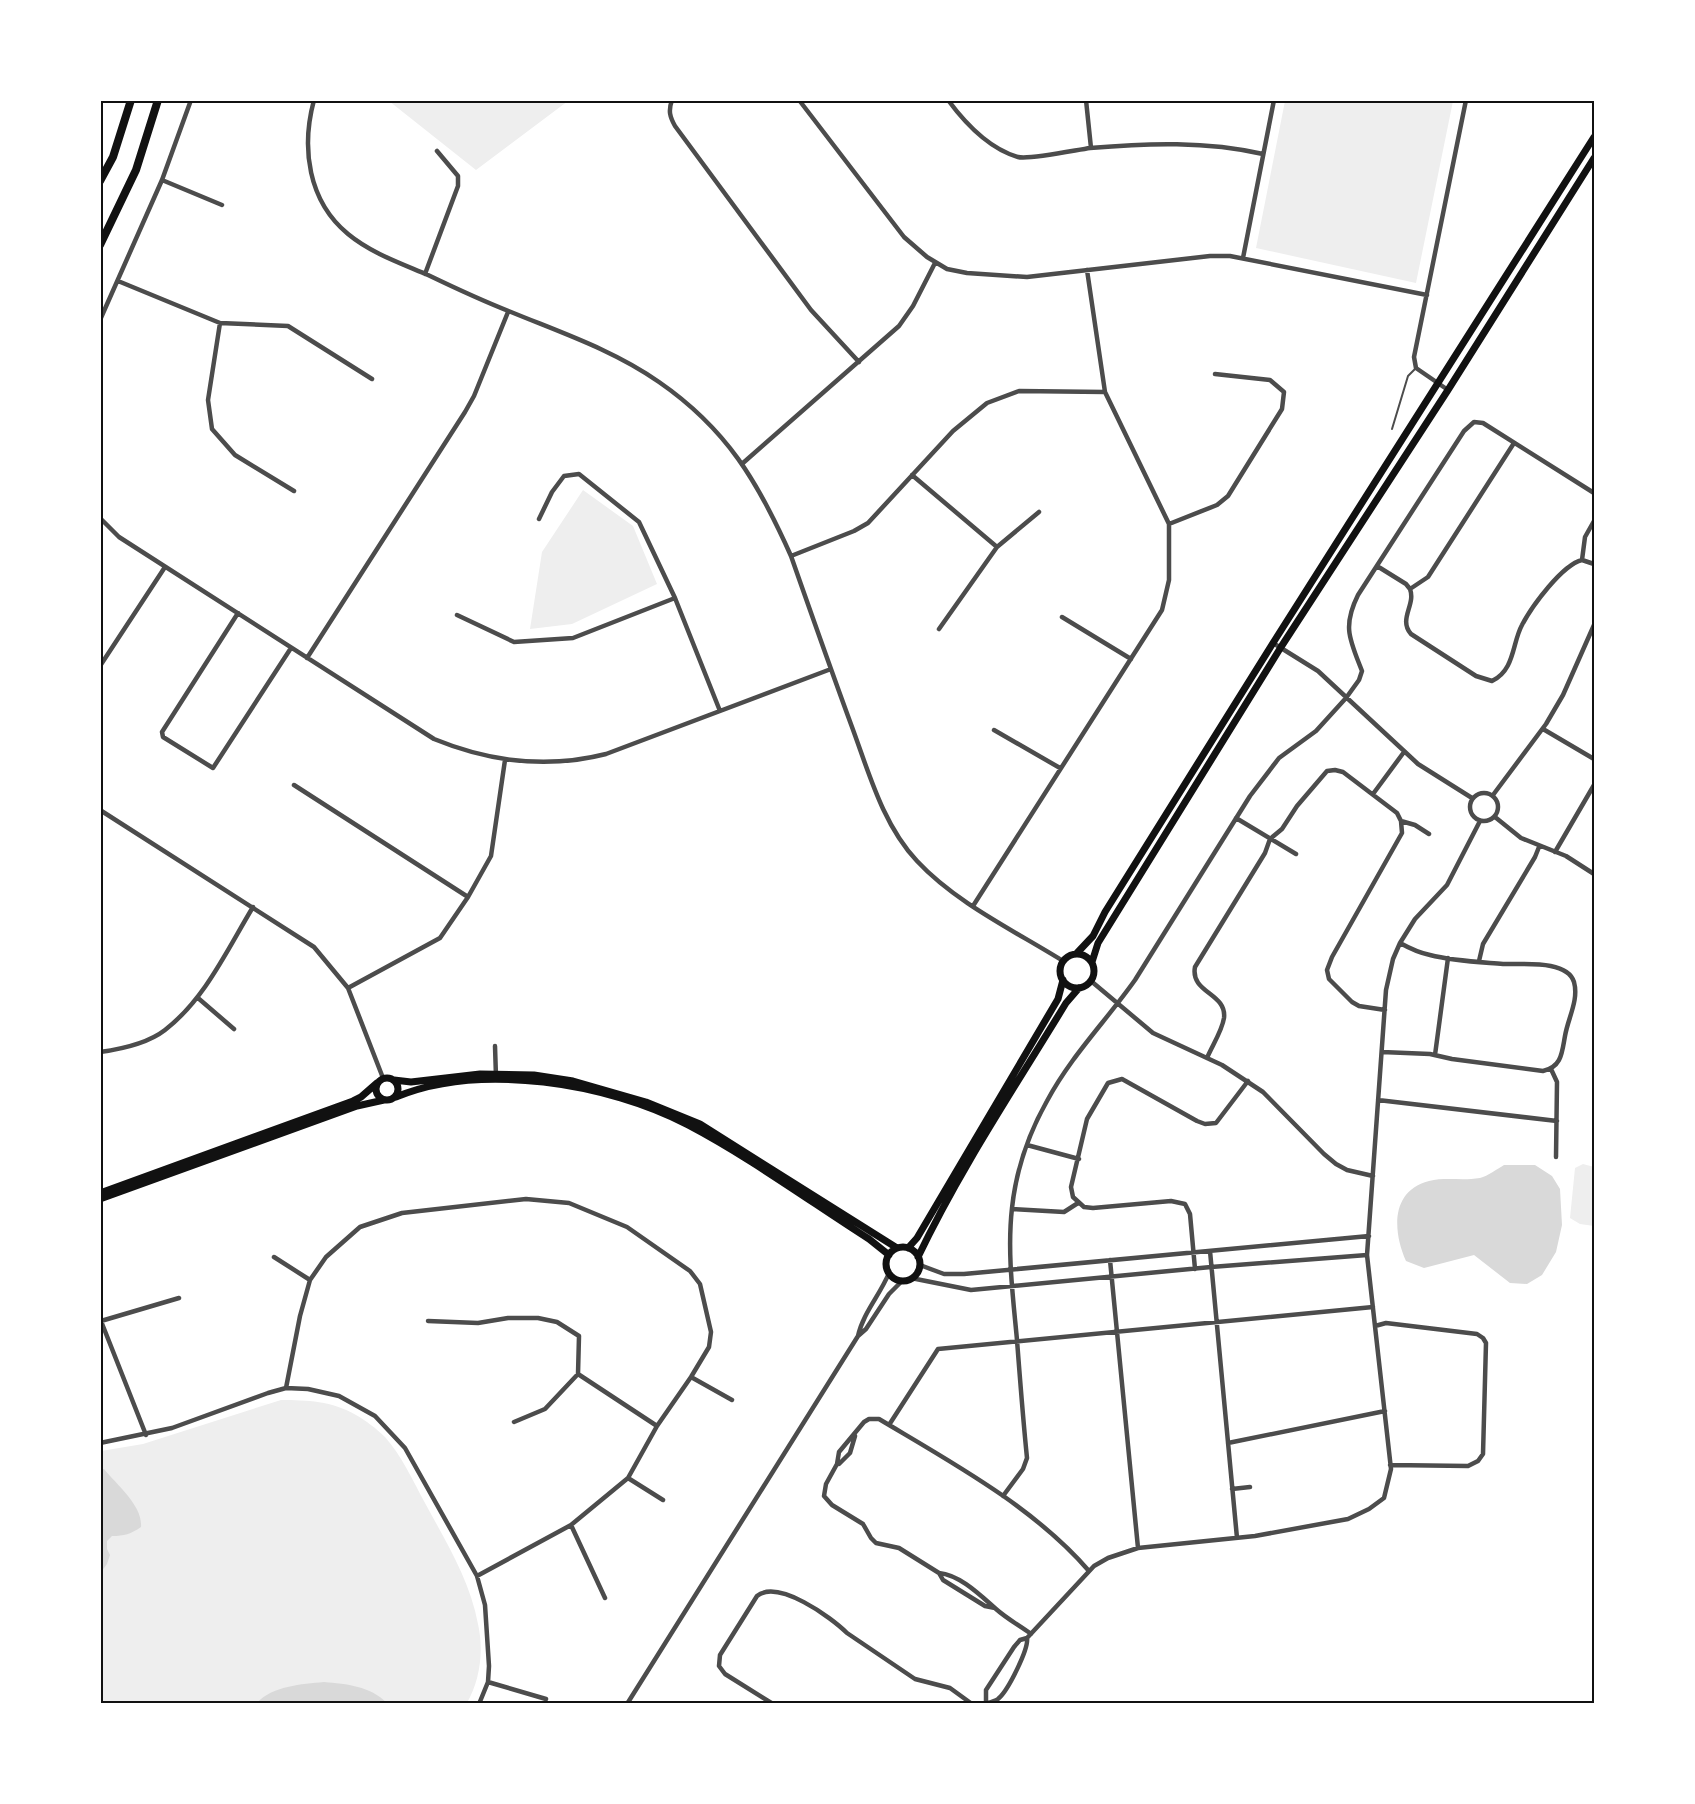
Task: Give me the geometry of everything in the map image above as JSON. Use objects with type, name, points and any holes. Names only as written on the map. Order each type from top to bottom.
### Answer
[{"type":"highway","points":[[100,181],[113,157],[131,100]]},
{"type":"highway","points":[[100,245],[136,170],[158,100]]},
{"type":"main road","points":[[897,1248],[889,1255],[886,1264],[889,1273],[902,1281],[915,1275],[919,1261],[950,1196],[1065,1003],[1079,988],[1091,981],[1094,972],[1092,962],[1098,943],[1277,645],[1594,137]]},
{"type":"main road","points":[[100,1199],[357,1106],[389,1101],[425,1087],[496,1077],[534,1075],[573,1081],[646,1102],[700,1124],[897,1248],[908,1248],[917,1238],[1058,999],[1063,980],[1060,970],[1063,961],[1077,953],[1093,936],[1105,912],[1277,645],[1448,390],[1594,158]]},
{"type":"main road","points":[[1077,953],[1086,956],[1092,962]]},
{"type":"main road","points":[[1063,980],[1070,986],[1079,988]]},
{"type":"main road","points":[[100,1193],[353,1101],[380,1081],[411,1082],[462,1075],[496,1077],[581,1088],[637,1104],[674,1119],[734,1153],[869,1239],[889,1255]]},
{"type":"main road","points":[[394,1080],[398,1086],[396,1097]]},
{"type":"main road","points":[[380,1081],[376,1094],[384,1100]]},
{"type":"main road","points":[[908,1248],[919,1261]]},
{"type":"street","points":[[100,320],[162,180],[191,100]]},
{"type":"street","points":[[314,100],[309,123],[308,154],[316,188],[327,212],[347,233],[372,251],[508,312],[591,344],[638,368],[692,408],[743,463],[764,499],[791,556],[879,799],[903,845],[917,862],[973,906],[1063,961]]},
{"type":"street","points":[[672,100],[669,108],[670,117],[675,126],[811,310],[859,362]]},
{"type":"street","points":[[948,100],[957,113],[988,142],[1019,157],[1091,148],[1192,144],[1263,154]]},
{"type":"street","points":[[1086,100],[1091,148]]},
{"type":"street","points":[[1243,258],[1274,100]]},
{"type":"street","points":[[1448,390],[1416,368],[1414,357],[1466,100]]},
{"type":"street","points":[[801,101],[904,237],[934,262],[956,271],[1010,277],[1040,276],[1210,256],[1243,258],[1427,295]]},
{"type":"street","points":[[425,274],[458,186],[458,176],[437,151]]},
{"type":"street","points":[[162,180],[222,206]]},
{"type":"street","points":[[743,463],[899,326],[913,306],[934,262]]},
{"type":"street","points":[[973,906],[1162,610],[1169,580],[1169,524],[1105,392],[1087,270]]},
{"type":"street","points":[[118,281],[220,323],[288,326],[372,378]]},
{"type":"street","points":[[307,658],[465,412],[474,396],[508,312]]},
{"type":"street","points":[[220,323],[208,400],[212,429],[235,455],[294,490]]},
{"type":"street","points":[[1169,524],[1217,505],[1228,495],[1282,409],[1284,392],[1270,380],[1215,374]]},
{"type":"street","points":[[791,556],[854,531],[868,523],[953,431],[987,403],[1019,391],[1105,392]]},
{"type":"street","points":[[1003,1496],[1023,1469],[1027,1458],[1012,1287],[1012,1209],[1027,1145],[1047,1100],[1067,1066],[1118,1004],[1236,818],[1279,758],[1316,731],[1359,680],[1362,671],[1350,643],[1348,627],[1350,610],[1464,431],[1474,422],[1483,423],[1594,493]]},
{"type":"street","points":[[1410,590],[1428,577],[1514,442]]},
{"type":"street","points":[[539,519],[552,492],[564,476],[579,474],[639,522],[675,598],[720,711]]},
{"type":"street","points":[[912,475],[997,547]]},
{"type":"street","points":[[939,629],[997,547],[1039,512]]},
{"type":"street","points":[[100,518],[119,537],[434,739],[475,754],[505,760],[559,762],[606,754],[831,669]]},
{"type":"street","points":[[1582,560],[1585,537],[1594,521]]},
{"type":"street","points":[[1377,566],[1406,584],[1410,590],[1413,598],[1406,616],[1408,630],[1468,671],[1492,681],[1500,676],[1510,661],[1521,626],[1541,597],[1571,564],[1582,560],[1594,564]]},
{"type":"street","points":[[100,666],[165,567]]},
{"type":"street","points":[[457,615],[514,642],[573,638],[675,598]]},
{"type":"street","points":[[238,613],[162,732],[164,737],[213,768],[291,648]]},
{"type":"street","points":[[1062,618],[1131,659]]},
{"type":"street","points":[[1493,795],[1543,729],[1563,695],[1594,625]]},
{"type":"street","points":[[1588,638],[1594,642]]},
{"type":"street","points":[[1277,645],[1318,671],[1418,764],[1472,798]]},
{"type":"street","points":[[1543,729],[1594,759]]},
{"type":"street","points":[[994,730],[1060,768]]},
{"type":"street","points":[[1373,794],[1404,752]]},
{"type":"street","points":[[348,988],[440,938],[468,897],[491,856],[505,760]]},
{"type":"street","points":[[1207,1058],[1224,1018],[1223,1008],[1218,1000],[1197,983],[1193,975],[1194,967],[1265,853],[1270,839],[1282,829],[1297,806],[1327,771],[1343,772],[1397,813],[1401,821],[1402,833],[1332,957],[1327,970],[1329,979],[1352,1002],[1359,1006],[1385,1010]]},
{"type":"street","points":[[294,785],[468,897]]},
{"type":"street","points":[[1555,852],[1594,785]]},
{"type":"street","points":[[1486,792],[1493,795],[1498,801],[1499,809],[1495,817],[1488,821],[1480,821],[1472,816],[1469,807],[1472,798],[1478,793],[1486,792]]},
{"type":"street","points":[[100,810],[314,947],[348,988],[380,1081]]},
{"type":"street","points":[[1495,817],[1521,838],[1573,860],[1594,874]]},
{"type":"street","points":[[1236,818],[1296,854]]},
{"type":"street","points":[[1401,821],[1415,825],[1429,834]]},
{"type":"street","points":[[1029,1636],[1025,1653],[999,1699],[986,1703],[986,1690],[1014,1647],[1020,1640],[1029,1636],[1100,1562],[1138,1548],[1237,1538],[1348,1519],[1369,1509],[1384,1498],[1390,1465],[1368,1255],[1388,980],[1400,943],[1415,920],[1447,885],[1480,821]]},
{"type":"street","points":[[1479,961],[1483,944],[1539,847]]},
{"type":"street","points":[[100,1052],[148,1040],[165,1030],[198,998],[253,907]]},
{"type":"street","points":[[1382,1052],[1435,1055],[1543,1071],[1551,1070],[1561,1059],[1567,1022],[1576,995],[1573,980],[1559,968],[1532,963],[1506,964],[1448,958],[1429,955],[1400,943]]},
{"type":"street","points":[[1435,1055],[1438,1047],[1448,958]]},
{"type":"street","points":[[1091,981],[1153,1033],[1248,1080],[1278,1105],[1336,1164],[1347,1170],[1373,1176]]},
{"type":"street","points":[[198,998],[234,1029]]},
{"type":"street","points":[[495,1046],[496,1077]]},
{"type":"street","points":[[1551,1070],[1557,1082],[1556,1157]]},
{"type":"street","points":[[1194,1269],[1190,1214],[1185,1204],[1171,1201],[1093,1208],[1084,1207],[1078,1203],[1071,1192],[1087,1119],[1108,1083],[1122,1080],[1128,1081],[1184,1115],[1205,1124],[1212,1124],[1220,1119],[1248,1080]]},
{"type":"street","points":[[1378,1100],[1557,1121]]},
{"type":"street","points":[[1027,1145],[1079,1159]]},
{"type":"street","points":[[286,1389],[300,1316],[310,1280],[326,1257],[360,1227],[402,1213],[526,1198],[569,1203],[627,1227],[690,1271],[700,1284],[711,1332],[709,1347],[657,1426],[628,1478],[571,1526],[477,1576]]},
{"type":"street","points":[[1012,1209],[1064,1212],[1078,1203]]},
{"type":"street","points":[[919,1261],[944,1274],[964,1274],[1369,1236]]},
{"type":"street","points":[[1210,1251],[1237,1538]]},
{"type":"street","points":[[911,1278],[971,1290],[1211,1267],[1368,1255]]},
{"type":"street","points":[[274,1257],[310,1280]]},
{"type":"street","points":[[1110,1260],[1138,1548]]},
{"type":"street","points":[[858,1336],[861,1323],[883,1288],[889,1273]]},
{"type":"street","points":[[627,1704],[858,1336],[866,1329],[889,1294],[902,1281]]},
{"type":"street","points":[[146,1435],[101,1321],[179,1298]]},
{"type":"street","points":[[889,1425],[938,1348],[1118,1333],[1373,1307]]},
{"type":"street","points":[[428,1321],[478,1323],[525,1317],[557,1322],[579,1336],[578,1374],[545,1409],[514,1422]]},
{"type":"street","points":[[1375,1326],[1386,1323],[1477,1334],[1486,1343],[1483,1454],[1478,1461],[1468,1466],[1390,1465]]},
{"type":"street","points":[[578,1374],[657,1426]]},
{"type":"street","points":[[691,1377],[732,1400]]},
{"type":"street","points":[[100,1443],[172,1428],[268,1393],[286,1389],[308,1389],[339,1396],[375,1416],[392,1431],[405,1448],[477,1576],[486,1605],[488,1633],[488,1682],[479,1704]]},
{"type":"street","points":[[1228,1443],[1384,1411]]},
{"type":"street","points":[[1029,1636],[988,1600],[948,1574],[939,1573],[899,1548],[876,1543],[870,1538],[863,1524],[832,1506],[824,1496],[826,1484],[837,1464],[839,1452],[864,1422],[869,1419],[879,1419],[1021,1507],[1089,1571]]},
{"type":"street","points":[[837,1464],[846,1459],[850,1453],[855,1435]]},
{"type":"street","points":[[628,1478],[663,1500]]},
{"type":"street","points":[[1232,1489],[1250,1487]]},
{"type":"street","points":[[571,1526],[605,1598]]},
{"type":"street","points":[[773,1704],[725,1674],[718,1666],[720,1655],[757,1596],[761,1593],[776,1591],[788,1594],[837,1624],[915,1679],[950,1688],[972,1704]]},
{"type":"street","points":[[488,1682],[546,1699]]},
{"type":"lane","points":[[1392,429],[1408,376],[1416,368]]},
{"type":"shaded area","points":[[389,101],[568,101],[476,170]]},
{"type":"shaded area","points":[[1285,101],[1453,101],[1416,283],[1256,248]]},
{"type":"shaded area","points":[[583,490],[633,526],[657,584],[572,624],[530,629],[542,552]]},
{"type":"shaded area","points":[[1583,1164],[1594,1167],[1594,1226],[1580,1224],[1570,1218],[1575,1168]]},
{"type":"shaded area","points":[[1504,1165],[1535,1165],[1552,1176],[1560,1189],[1562,1225],[1556,1252],[1542,1275],[1527,1284],[1510,1283],[1474,1255],[1424,1268],[1406,1261],[1397,1226],[1401,1203],[1407,1194],[1416,1186],[1429,1181],[1480,1178]]},
{"type":"shaded area","points":[[281,1400],[319,1402],[347,1410],[382,1434],[402,1460],[456,1562],[474,1608],[480,1634],[481,1655],[478,1675],[467,1703],[101,1704],[101,1451],[143,1444]]},
{"type":"shaded area","points":[[101,1469],[104,1469],[134,1504],[141,1519],[141,1527],[127,1534],[112,1536],[107,1541],[110,1555],[101,1572]]},
{"type":"shaded area","points":[[324,1682],[366,1689],[387,1703],[257,1703],[263,1697],[279,1689]]}]
